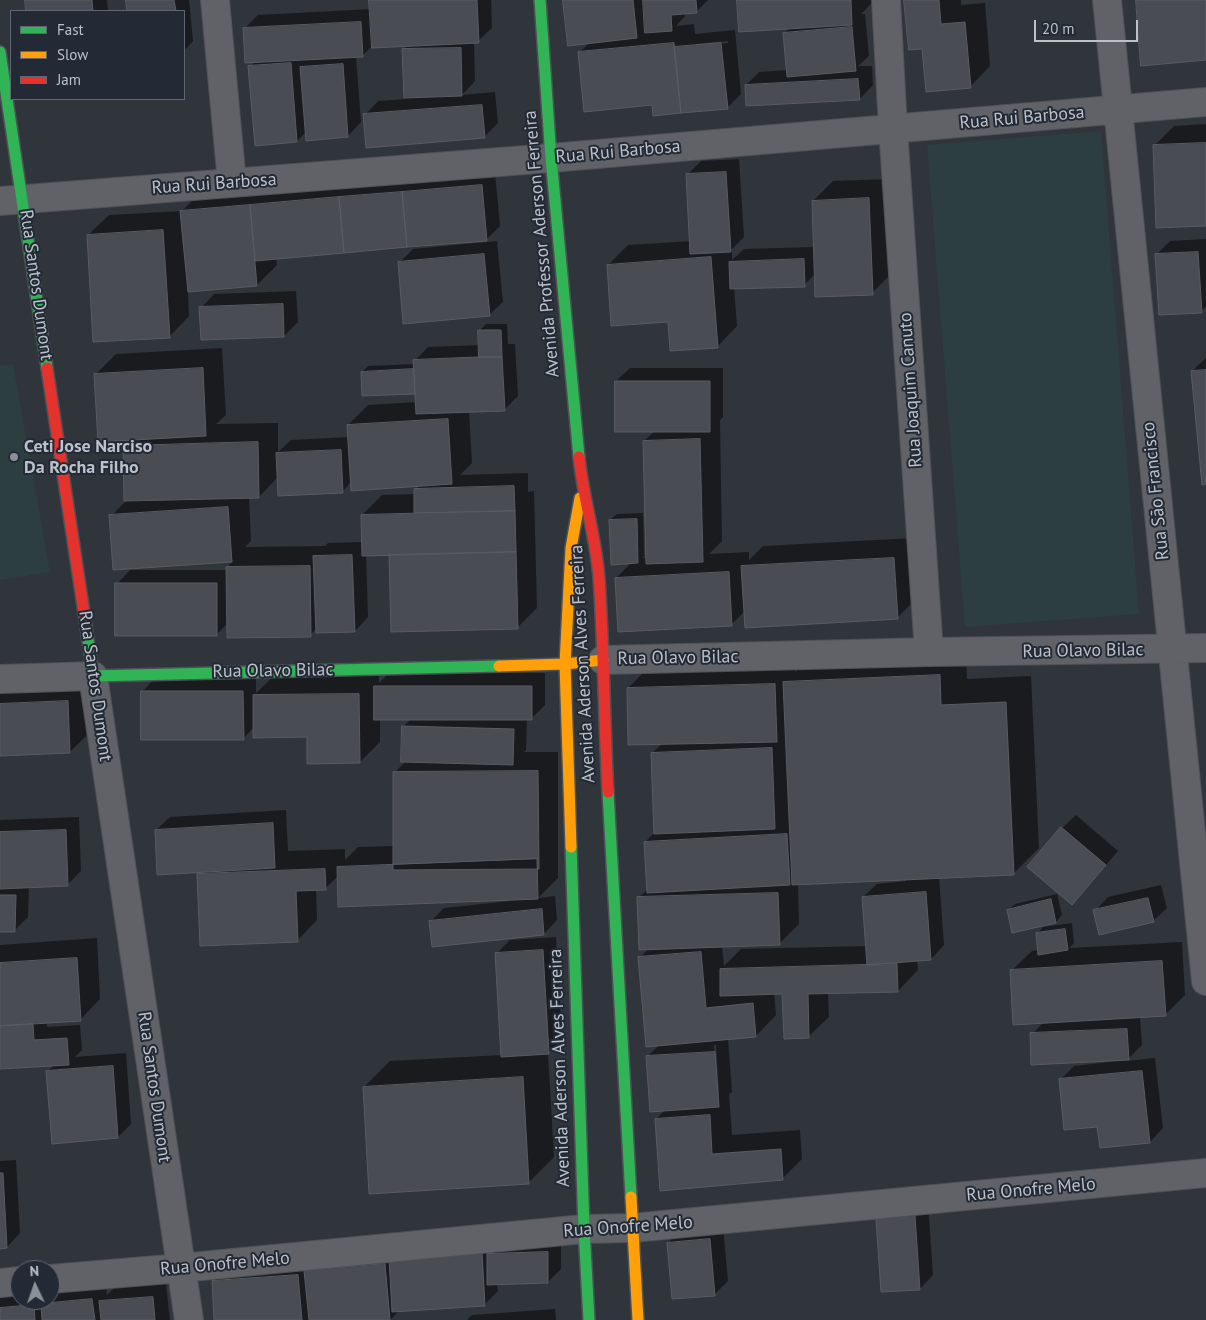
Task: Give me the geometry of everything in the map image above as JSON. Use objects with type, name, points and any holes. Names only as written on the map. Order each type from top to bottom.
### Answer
[{"type":"main road","name":"Avenida Professor Aderson Ferreira","points":[[540,0],[551,158],[582,484]]},
{"type":"main road","name":"Rua Santos Dumont","points":[[0,52],[12,200],[93,676]]},
{"type":"main road","name":"Avenida Aderson Alves Ferreira","points":[[582,484],[592,524],[599,577],[605,750],[638,1320]]},
{"type":"main road","name":"Avenida Aderson Alves Ferreira","points":[[582,484],[571,548],[565,664],[584,1229],[589,1320]]},
{"type":"main road","name":"Rua Olavo Bilac","points":[[93,676],[565,664],[603,660]]},
{"type":"street","points":[[215,0],[232,183]]},
{"type":"street","name":"Rua Joaquim Canuto","points":[[886,0],[929,652]]},
{"type":"street","name":"Rua São Francisco","points":[[1107,0],[1206,981]]},
{"type":"street","name":"Rua Rui Barbosa","points":[[12,200],[551,158],[1206,102]]},
{"type":"street","name":"Rua Olavo Bilac","points":[[603,660],[929,652],[1172,650],[1206,648]]},
{"type":"street","name":"Rua Olavo Bilac","points":[[0,680],[93,676]]},
{"type":"street","name":"Rua Santos Dumont","points":[[93,676],[189,1320]]},
{"type":"street","name":"Rua Onofre Melo","points":[[60,1278],[584,1229],[632,1228],[1206,1173]]},
{"type":"shaded area","points":[[1101,131],[1139,614],[965,627],[927,145]]},
{"type":"shaded area","name":"Ceti Jose Narciso Da Rocha Filho","points":[[13,364],[50,572],[0,580],[0,366]]},
{"type":"building","points":[[25,0],[92,0],[93,10],[26,10]]},
{"type":"building","points":[[126,0],[174,0],[176,10],[127,10]]},
{"type":"building","points":[[369,0],[477,0],[479,43],[372,48]]},
{"type":"building","points":[[563,0],[633,0],[637,38],[568,46]]},
{"type":"building","points":[[643,0],[696,0],[697,13],[671,15],[672,31],[645,33]]},
{"type":"building","points":[[737,0],[851,0],[852,25],[739,32]]},
{"type":"building","points":[[904,0],[939,0],[941,24],[965,22],[971,88],[926,92],[922,49],[909,50]]},
{"type":"building","points":[[1136,0],[1206,0],[1206,60],[1141,66]]},
{"type":"building","points":[[361,22],[363,57],[245,63],[243,28]]},
{"type":"building","points":[[852,27],[856,71],[787,77],[783,33]]},
{"type":"building","points":[[674,43],[681,113],[653,116],[652,105],[584,112],[578,52]]},
{"type":"building","points":[[721,43],[728,109],[681,113],[674,47]]},
{"type":"building","points":[[461,48],[462,96],[404,98],[402,49]]},
{"type":"building","points":[[291,63],[297,142],[255,146],[248,66]]},
{"type":"building","points":[[343,64],[348,137],[306,141],[300,67]]},
{"type":"building","points":[[858,79],[860,100],[746,106],[745,85]]},
{"type":"building","points":[[482,105],[485,138],[366,148],[363,114]]},
{"type":"building","points":[[1206,143],[1206,226],[1156,228],[1153,145]]},
{"type":"building","points":[[726,172],[731,252],[690,254],[686,174]]},
{"type":"building","points":[[482,185],[487,241],[407,247],[402,192]]},
{"type":"building","points":[[402,192],[407,247],[344,253],[339,197]]},
{"type":"building","points":[[339,197],[344,253],[255,261],[250,205]]},
{"type":"building","points":[[869,198],[873,295],[815,297],[812,201]]},
{"type":"building","points":[[250,205],[257,286],[188,292],[180,211]]},
{"type":"building","points":[[163,230],[170,338],[93,342],[87,235]]},
{"type":"building","points":[[1198,252],[1202,313],[1159,315],[1155,254]]},
{"type":"building","points":[[484,254],[490,316],[403,324],[398,262]]},
{"type":"building","points":[[711,257],[718,348],[670,351],[668,322],[611,326],[607,265]]},
{"type":"building","points":[[804,259],[805,287],[730,289],[729,262]]},
{"type":"building","points":[[283,304],[284,337],[201,340],[199,307]]},
{"type":"building","points":[[478,330],[501,330],[502,357],[479,357]]},
{"type":"building","points":[[502,357],[505,411],[416,414],[413,360]]},
{"type":"building","points":[[203,368],[206,436],[98,442],[94,374]]},
{"type":"building","points":[[414,369],[415,394],[362,396],[361,372]]},
{"type":"building","points":[[1206,370],[1206,484],[1202,485],[1191,371]]},
{"type":"building","points":[[615,381],[710,381],[710,432],[615,432]]},
{"type":"building","points":[[448,419],[452,484],[351,491],[347,425]]},
{"type":"building","points":[[700,439],[703,562],[646,564],[643,441]]},
{"type":"building","points":[[258,442],[259,498],[124,501],[123,446]]},
{"type":"building","points":[[341,450],[343,493],[278,496],[276,453]]},
{"type":"building","points":[[514,486],[515,511],[414,513],[414,489]]},
{"type":"building","points":[[228,507],[232,562],[113,570],[109,515]]},
{"type":"building","points":[[515,511],[516,552],[362,556],[361,515]]},
{"type":"building","points":[[637,519],[638,563],[611,565],[609,520]]},
{"type":"building","points":[[516,552],[518,629],[391,632],[389,555]]},
{"type":"building","points":[[352,555],[355,632],[316,633],[313,556]]},
{"type":"building","points":[[894,558],[898,619],[745,628],[741,566]]},
{"type":"building","points":[[310,566],[311,637],[227,638],[226,567]]},
{"type":"building","points":[[729,572],[732,626],[618,632],[615,578]]},
{"type":"building","points":[[115,583],[217,583],[217,636],[115,636]]},
{"type":"building","points":[[940,675],[941,705],[1006,702],[1014,875],[792,885],[783,682]]},
{"type":"building","points":[[775,684],[777,742],[628,745],[627,688]]},
{"type":"building","points":[[374,686],[532,686],[532,720],[374,720]]},
{"type":"building","points":[[141,691],[243,691],[244,740],[141,740]]},
{"type":"building","points":[[359,694],[360,763],[307,764],[307,737],[253,738],[253,695]]},
{"type":"building","points":[[68,701],[70,753],[0,756],[0,704]]},
{"type":"building","points":[[402,726],[514,729],[513,765],[401,762]]},
{"type":"building","points":[[772,748],[775,829],[654,834],[651,753]]},
{"type":"building","points":[[538,771],[539,869],[393,870],[393,772]]},
{"type":"building","points":[[273,823],[275,868],[157,875],[155,830]]},
{"type":"building","points":[[1061,827],[1106,865],[1072,905],[1027,867]]},
{"type":"building","points":[[66,830],[68,886],[0,889],[0,832]]},
{"type":"building","points":[[787,834],[790,885],[647,893],[644,842]]},
{"type":"building","points":[[537,859],[538,899],[338,907],[337,867]]},
{"type":"building","points":[[325,869],[326,890],[296,891],[298,942],[200,946],[197,874]]},
{"type":"building","points":[[926,892],[931,960],[867,965],[862,897]]},
{"type":"building","points":[[778,893],[780,945],[639,950],[637,897]]},
{"type":"building","points":[[0,895],[16,895],[15,932],[0,932]]},
{"type":"building","points":[[1148,898],[1154,922],[1099,935],[1093,910]]},
{"type":"building","points":[[1051,899],[1056,923],[1012,933],[1007,910]]},
{"type":"building","points":[[542,909],[544,935],[432,947],[429,921]]},
{"type":"building","points":[[1065,929],[1068,950],[1038,955],[1036,933]]},
{"type":"building","points":[[543,950],[549,1054],[501,1057],[495,953]]},
{"type":"building","points":[[701,952],[706,1008],[753,1003],[756,1037],[646,1047],[638,957]]},
{"type":"building","points":[[77,958],[81,1021],[0,1026],[0,963]]},
{"type":"building","points":[[1162,961],[1166,1016],[1013,1025],[1010,970]]},
{"type":"building","points":[[897,964],[898,992],[808,994],[809,1038],[784,1039],[782,994],[720,996],[720,969]]},
{"type":"building","points":[[33,1024],[34,1040],[67,1038],[69,1065],[0,1069],[0,1026]]},
{"type":"building","points":[[1127,1029],[1129,1060],[1031,1065],[1030,1033]]},
{"type":"building","points":[[715,1052],[719,1107],[650,1112],[646,1056]]},
{"type":"building","points":[[113,1066],[118,1138],[52,1144],[46,1071]]},
{"type":"building","points":[[1142,1071],[1150,1143],[1100,1148],[1097,1127],[1064,1130],[1059,1079]]},
{"type":"building","points":[[523,1077],[529,1184],[369,1194],[363,1087]]},
{"type":"building","points":[[710,1115],[712,1154],[781,1149],[783,1180],[660,1191],[655,1119]]},
{"type":"building","points":[[0,1173],[3,1173],[7,1248],[0,1249]]},
{"type":"building","points":[[915,1216],[920,1290],[881,1292],[876,1219]]},
{"type":"building","points":[[710,1239],[715,1296],[672,1299],[667,1243]]},
{"type":"building","points":[[482,1252],[485,1306],[392,1312],[389,1258]]},
{"type":"building","points":[[548,1252],[548,1283],[487,1285],[487,1254]]},
{"type":"building","points":[[385,1264],[390,1320],[309,1320],[304,1271]]},
{"type":"building","points":[[298,1275],[302,1320],[214,1320],[212,1281]]},
{"type":"building","points":[[153,1297],[155,1320],[101,1320],[99,1301]]},
{"type":"building","points":[[92,1299],[95,1320],[42,1320],[41,1310],[60,1310],[60,1302]]},
{"type":"building","points":[[0,1308],[34,1310],[35,1320],[0,1320]]},
{"type":"traffic: fast","points":[[540,0],[551,158],[579,457]]},
{"type":"traffic: fast","points":[[0,52],[47,368]]},
{"type":"traffic: fast","points":[[86,626],[93,676],[499,666]]},
{"type":"traffic: fast","points":[[608,792],[631,1197]]},
{"type":"traffic: fast","points":[[571,847],[584,1229],[589,1320]]},
{"type":"traffic: slow","points":[[571,847],[565,664],[571,548],[580,498]]},
{"type":"traffic: slow","points":[[499,666],[565,664],[603,660]]},
{"type":"traffic: slow","points":[[631,1197],[638,1320]]},
{"type":"traffic: jam","points":[[47,368],[86,626]]},
{"type":"traffic: jam","points":[[579,457],[599,578],[608,792]]},
{"type":"place","name":"Ceti Jose Narciso Da Rocha Filho","points":[[14,457]]}]
